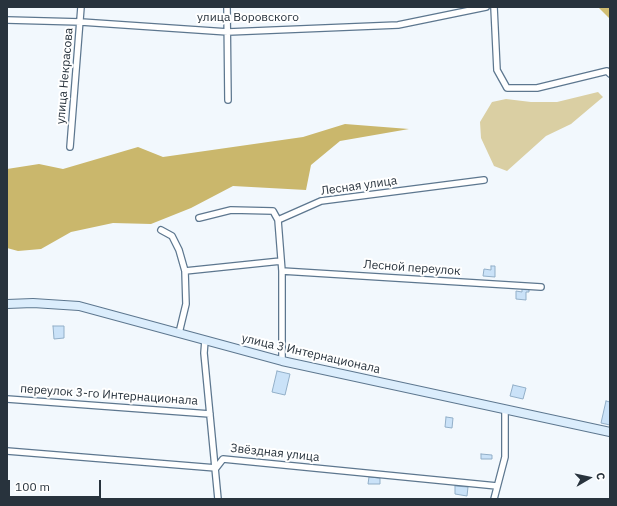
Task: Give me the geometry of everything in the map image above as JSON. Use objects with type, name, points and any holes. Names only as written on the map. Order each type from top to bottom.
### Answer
[{"type":"street","name":"улица Некрасова","points":[[70,147],[81,7]]},
{"type":"street","points":[[227,7],[228,100]]},
{"type":"street","name":"улица Воровского","points":[[7,20],[81,22],[228,32],[398,25],[486,7]]},
{"type":"street","points":[[494,7],[497,70],[507,88],[537,88],[607,71],[610,74]]},
{"type":"street","name":"Лесная улица","points":[[278,220],[321,201],[484,180]]},
{"type":"street","points":[[199,218],[231,210],[273,211],[278,220],[282,270],[282,361]]},
{"type":"street","points":[[161,230],[172,236],[180,250],[185,271],[186,304],[179,333]]},
{"type":"street","points":[[185,271],[281,261]]},
{"type":"street","name":"Лесной переулок","points":[[282,270],[541,287]]},
{"type":"street","name":"улица 3 Интернационала","points":[[7,304],[33,302],[79,306],[282,361],[610,432]]},
{"type":"street","points":[[205,340],[204,353],[218,499]]},
{"type":"street","name":"переулок 3-го Интернационала","points":[[7,398],[210,414]]},
{"type":"street","points":[[494,499],[505,457],[505,410]]},
{"type":"street","points":[[7,451],[216,468]]},
{"type":"street","name":"Звёздная улица","points":[[216,468],[223,459],[497,486]]},
{"type":"shaded area","points":[[598,7],[610,7],[610,19]]},
{"type":"shaded area","points":[[598,92],[603,97],[571,124],[546,136],[507,171],[494,166],[481,138],[480,122],[492,102],[506,99],[531,102],[557,102]]},
{"type":"shaded area","points":[[345,124],[409,129],[340,141],[311,165],[306,190],[233,186],[191,208],[151,224],[113,223],[71,232],[41,249],[18,251],[7,248],[7,169],[39,164],[63,169],[138,147],[163,157],[303,137]]},
{"type":"building","points":[[491,266],[495,266],[495,277],[483,276],[484,269],[491,270]]},
{"type":"building","points":[[522,287],[529,288],[529,292],[526,292],[526,300],[516,299],[516,291],[522,292]]},
{"type":"building","points":[[53,326],[64,326],[64,338],[54,339]]},
{"type":"building","points":[[277,371],[290,374],[285,395],[272,392]]},
{"type":"building","points":[[513,385],[526,388],[523,399],[510,396]]},
{"type":"building","points":[[606,401],[610,402],[610,425],[601,423]]},
{"type":"building","points":[[446,417],[453,418],[452,428],[445,427]]},
{"type":"building","points":[[481,454],[492,455],[492,459],[481,459]]},
{"type":"building","points":[[369,477],[380,478],[380,484],[368,484]]},
{"type":"building","points":[[455,486],[468,487],[467,496],[455,494]]}]
